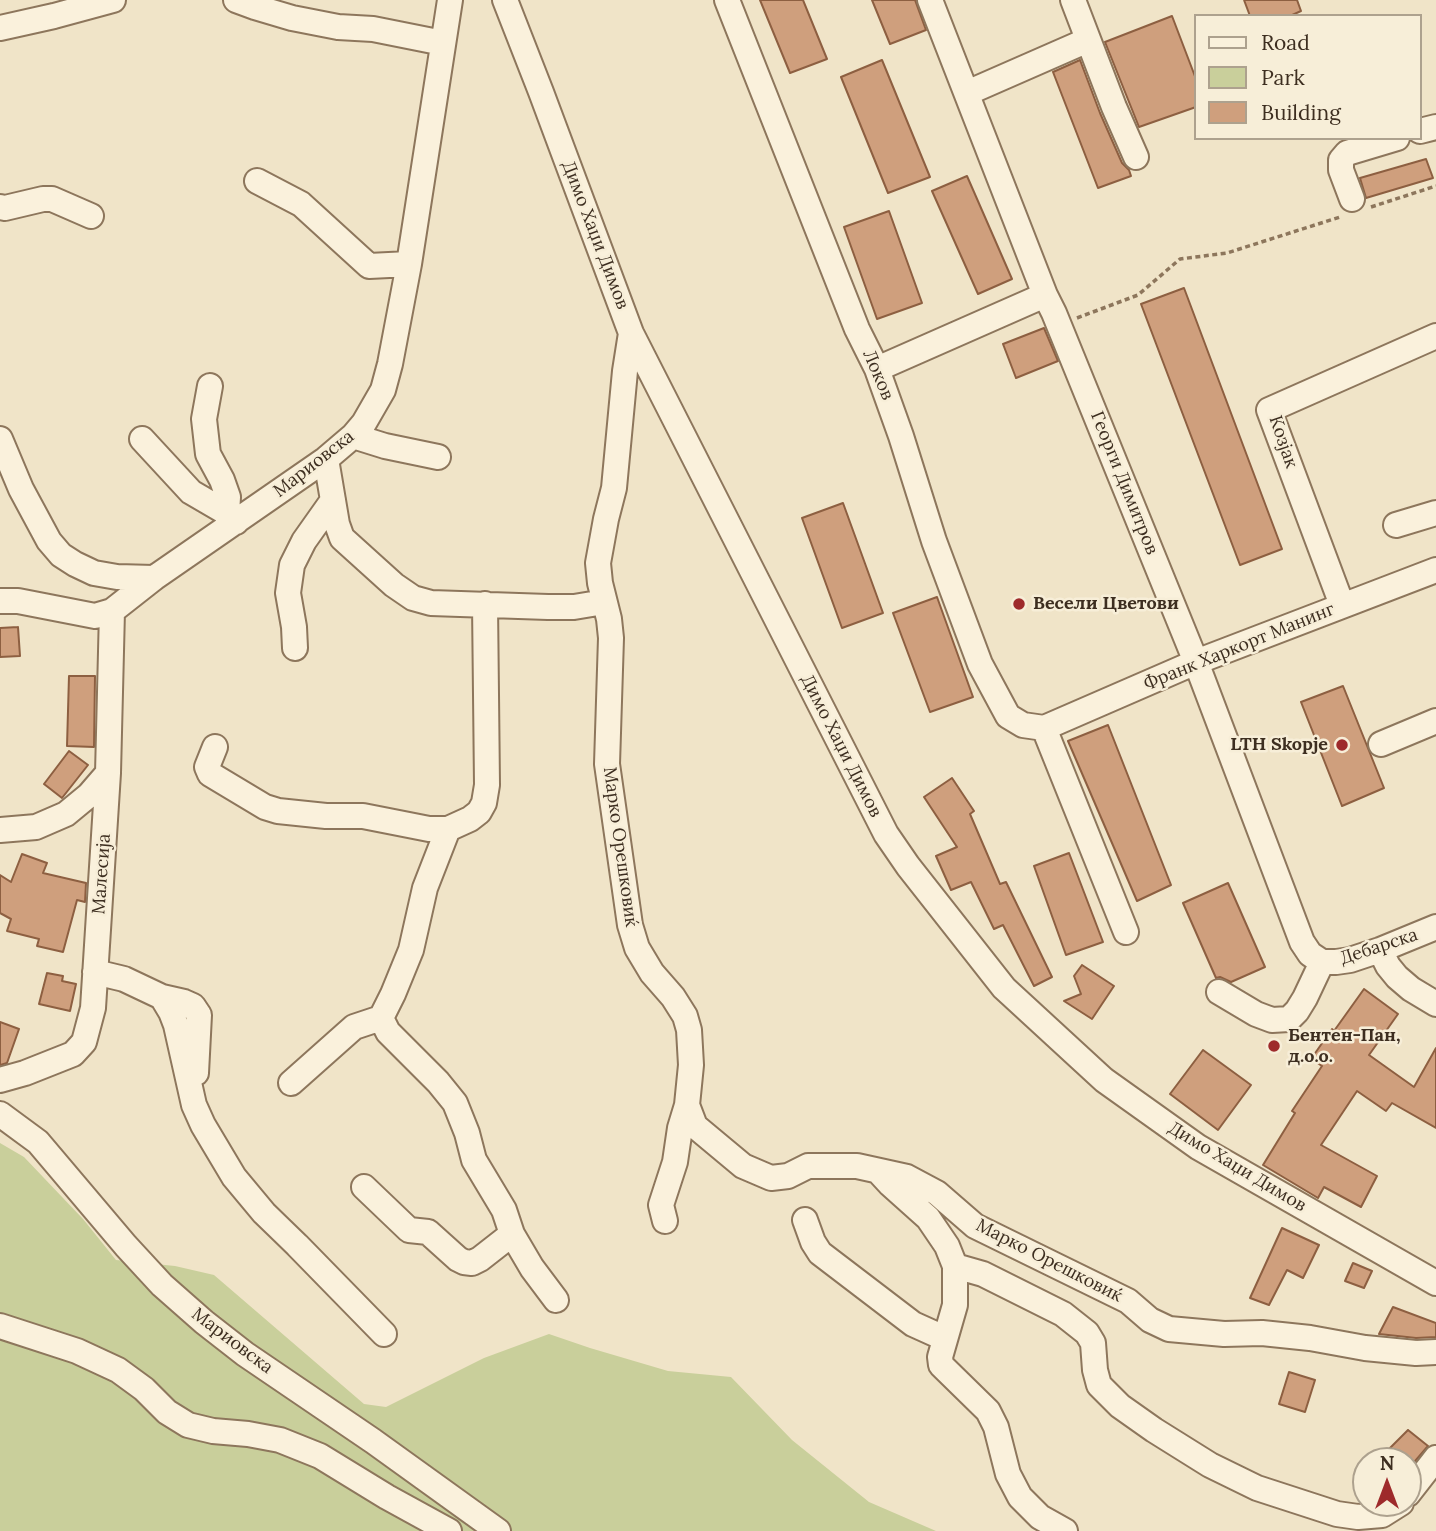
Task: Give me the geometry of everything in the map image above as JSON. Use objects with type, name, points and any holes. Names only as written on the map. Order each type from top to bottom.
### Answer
[{"type":"street","points":[[0,28],[113,0]]},
{"type":"street","points":[[236,0],[255,8],[327,25],[373,29],[443,43]]},
{"type":"street","name":"Локов","points":[[727,0],[857,329],[877,369],[934,541],[980,664],[1008,716],[1023,725],[1044,728]]},
{"type":"street","name":"Георги Димитров","points":[[930,0],[1045,295],[1196,662],[1302,942],[1310,954],[1322,962]]},
{"type":"street","points":[[1073,0],[1136,157]]},
{"type":"street","name":"Димо Хаџи Димов","points":[[504,1],[631,333],[886,834],[908,866],[1004,988],[1104,1080],[1198,1147],[1436,1283]]},
{"type":"street","name":"Мариовска","points":[[112,611],[231,518],[326,459],[364,423],[383,390],[409,264],[443,43],[452,3]]},
{"type":"street","points":[[967,93],[1088,40]]},
{"type":"street","points":[[1362,203],[1341,170],[1341,160],[1347,153],[1390,140]]},
{"type":"street","points":[[257,181],[301,204],[369,266],[409,264]]},
{"type":"street","points":[[0,207],[52,200],[91,216]]},
{"type":"street","points":[[877,369],[1045,295]]},
{"type":"street","name":"Марко Орешковиќ","points":[[631,333],[614,488],[598,563],[611,638],[607,764],[630,925],[637,948],[652,973],[673,997],[685,1016],[689,1030],[691,1065],[687,1105],[695,1126],[743,1167],[771,1178],[788,1176],[808,1166],[857,1166],[906,1177],[937,1193],[975,1226],[1128,1301],[1150,1320],[1169,1329],[1224,1334],[1262,1333],[1365,1348],[1416,1353],[1436,1352]]},
{"type":"street","name":"Козјак","points":[[1342,605],[1269,410],[1436,336]]},
{"type":"street","points":[[211,386],[204,419],[208,454],[222,480],[231,518]]},
{"type":"street","points":[[353,436],[438,457]]},
{"type":"street","points":[[0,439],[21,489],[49,541],[61,555],[94,573],[153,578]]},
{"type":"street","points":[[142,439],[191,492],[231,518]]},
{"type":"street","points":[[326,459],[332,500],[342,538],[394,585],[413,598],[431,603],[548,607],[573,607],[604,602]]},
{"type":"street","points":[[295,648],[288,593],[292,565],[304,541],[332,500]]},
{"type":"street","points":[[1396,525],[1436,513]]},
{"type":"street","name":"Франк Харкорт Манинг","points":[[1044,728],[1196,662],[1436,569]]},
{"type":"street","points":[[0,601],[18,601],[95,616],[112,611]]},
{"type":"street","points":[[215,747],[207,767],[211,774],[265,807],[278,811],[326,816],[363,816],[429,829],[448,829],[470,819],[479,812],[484,803],[487,785],[485,604]]},
{"type":"street","name":"Малесија","points":[[0,1080],[73,1054],[84,1042],[93,1008],[108,773],[112,611]]},
{"type":"street","points":[[1381,744],[1436,721]]},
{"type":"street","points":[[1044,728],[1126,932]]},
{"type":"street","points":[[0,830],[36,827],[66,814],[89,795],[108,773]]},
{"type":"street","points":[[291,1083],[354,1027],[381,1018],[411,950],[425,888],[448,829]]},
{"type":"street","name":"Дебарска","points":[[1322,962],[1350,960],[1436,927]]},
{"type":"street","points":[[1380,950],[1397,977],[1436,1004]]},
{"type":"street","points":[[1219,992],[1256,1014],[1272,1020],[1289,1019],[1305,998],[1322,962]]},
{"type":"street","points":[[95,972],[124,979],[162,997],[172,1012],[176,1025],[194,1105],[234,1177],[264,1213],[384,1334]]},
{"type":"street","points":[[381,1018],[388,1032],[455,1103],[467,1132],[474,1160],[504,1210],[512,1234],[532,1268],[556,1300]]},
{"type":"street","points":[[665,1221],[662,1205],[675,1162],[680,1128],[687,1105]]},
{"type":"street","name":"Мариовска","points":[[0,1114],[38,1142],[144,1266],[204,1322],[245,1354],[498,1531]]},
{"type":"street","points":[[876,1169],[928,1218],[947,1246],[955,1266],[955,1305],[944,1338],[940,1365],[988,1411],[996,1427],[1008,1474],[1020,1497],[1040,1517],[1065,1531]]},
{"type":"street","points":[[364,1187],[409,1230],[428,1232],[464,1262],[472,1263],[480,1259],[512,1234]]},
{"type":"street","points":[[805,1220],[820,1253],[913,1324],[944,1338]]},
{"type":"street","points":[[955,1266],[983,1274],[1063,1314],[1079,1326],[1093,1343],[1099,1385],[1120,1406],[1210,1465],[1257,1488],[1337,1514],[1352,1516]]},
{"type":"street","points":[[0,1326],[76,1351],[118,1370],[144,1389],[167,1412],[188,1424],[213,1431],[279,1440],[320,1456],[449,1531]]},
{"type":"street","points":[[1422,1476],[1436,1458]]},
{"type":"path","points":[[1059,325],[1138,295],[1180,259],[1227,253],[1346,216],[1362,203],[1436,186]]},
{"type":"green space","points":[[0,1143],[24,1157],[83,1219],[116,1260],[175,1266],[214,1275],[364,1404],[386,1407],[484,1358],[549,1334],[668,1371],[731,1377],[792,1440],[869,1502],[936,1531],[0,1531]]},
{"type":"building","points":[[760,0],[803,0],[827,59],[790,73]]},
{"type":"building","points":[[872,0],[915,0],[926,30],[890,44]]},
{"type":"building","points":[[1244,0],[1297,0],[1301,11],[1294,14],[1249,14]]},
{"type":"building","points":[[1172,16],[1194,74],[1194,108],[1139,127],[1105,42]]},
{"type":"building","points":[[882,60],[930,177],[888,193],[841,77]]},
{"type":"building","points":[[1080,60],[1100,113],[1122,163],[1131,176],[1098,188],[1053,72]]},
{"type":"building","points":[[1426,159],[1433,178],[1366,198],[1360,178]]},
{"type":"building","points":[[967,176],[1012,279],[978,294],[932,191]]},
{"type":"building","points":[[889,211],[922,303],[877,319],[844,227]]},
{"type":"building","points":[[1184,288],[1282,549],[1240,565],[1141,304]]},
{"type":"building","points":[[1044,328],[1058,361],[1016,378],[1003,344]]},
{"type":"building","points":[[843,503],[883,613],[842,628],[802,518]]},
{"type":"building","points":[[937,597],[973,697],[930,712],[893,613]]},
{"type":"building","points":[[18,627],[20,656],[0,657],[0,628]]},
{"type":"building","points":[[69,676],[95,676],[94,747],[67,746]]},
{"type":"building","name":"LTH Skopje","points":[[1343,686],[1384,788],[1342,806],[1301,702]]},
{"type":"building","points":[[1108,725],[1171,885],[1137,901],[1068,741]]},
{"type":"building","points":[[69,751],[88,765],[62,798],[44,784]]},
{"type":"building","points":[[952,778],[974,811],[970,814],[1000,884],[1006,882],[1052,977],[1034,986],[1003,925],[994,929],[971,882],[951,890],[936,856],[957,847],[924,797]]},
{"type":"building","points":[[1069,853],[1103,942],[1066,955],[1034,866]]},
{"type":"building","points":[[22,854],[47,863],[43,873],[86,883],[85,902],[77,900],[63,952],[37,946],[39,939],[7,931],[11,919],[0,913],[0,875],[11,882]]},
{"type":"building","points":[[1228,883],[1265,967],[1231,982],[1216,978],[1183,903]]},
{"type":"building","points":[[1082,965],[1114,986],[1092,1019],[1064,1001],[1081,994],[1074,976]]},
{"type":"building","points":[[47,973],[63,976],[62,981],[76,984],[70,1011],[39,1004]]},
{"type":"building","points":[[1364,989],[1398,1014],[1369,1055],[1414,1087],[1436,1048],[1436,1128],[1392,1103],[1386,1111],[1357,1091],[1321,1145],[1377,1176],[1361,1207],[1324,1187],[1318,1198],[1263,1165],[1295,1113],[1292,1111],[1322,1066],[1311,1059]]},
{"type":"building","points":[[0,1022],[19,1029],[7,1063],[0,1065]]},
{"type":"building","points":[[1203,1050],[1251,1085],[1218,1130],[1170,1094]]},
{"type":"building","points":[[1282,1228],[1319,1245],[1303,1278],[1287,1270],[1269,1305],[1250,1298]]},
{"type":"building","points":[[1353,1263],[1372,1271],[1364,1288],[1345,1281]]},
{"type":"building","points":[[1393,1307],[1436,1323],[1436,1337],[1379,1334]]},
{"type":"building","points":[[1289,1372],[1315,1380],[1305,1412],[1279,1404]]},
{"type":"building","points":[[1408,1430],[1428,1446],[1422,1453],[1422,1447],[1391,1447]]},
{"type":"place","name":"Весели Цветови","points":[[1019,604]]},
{"type":"place","name":"LTH Skopje","points":[[1342,745]]},
{"type":"place","name":"Бентен-Пан, д.о.о.","points":[[1274,1046]]}]
